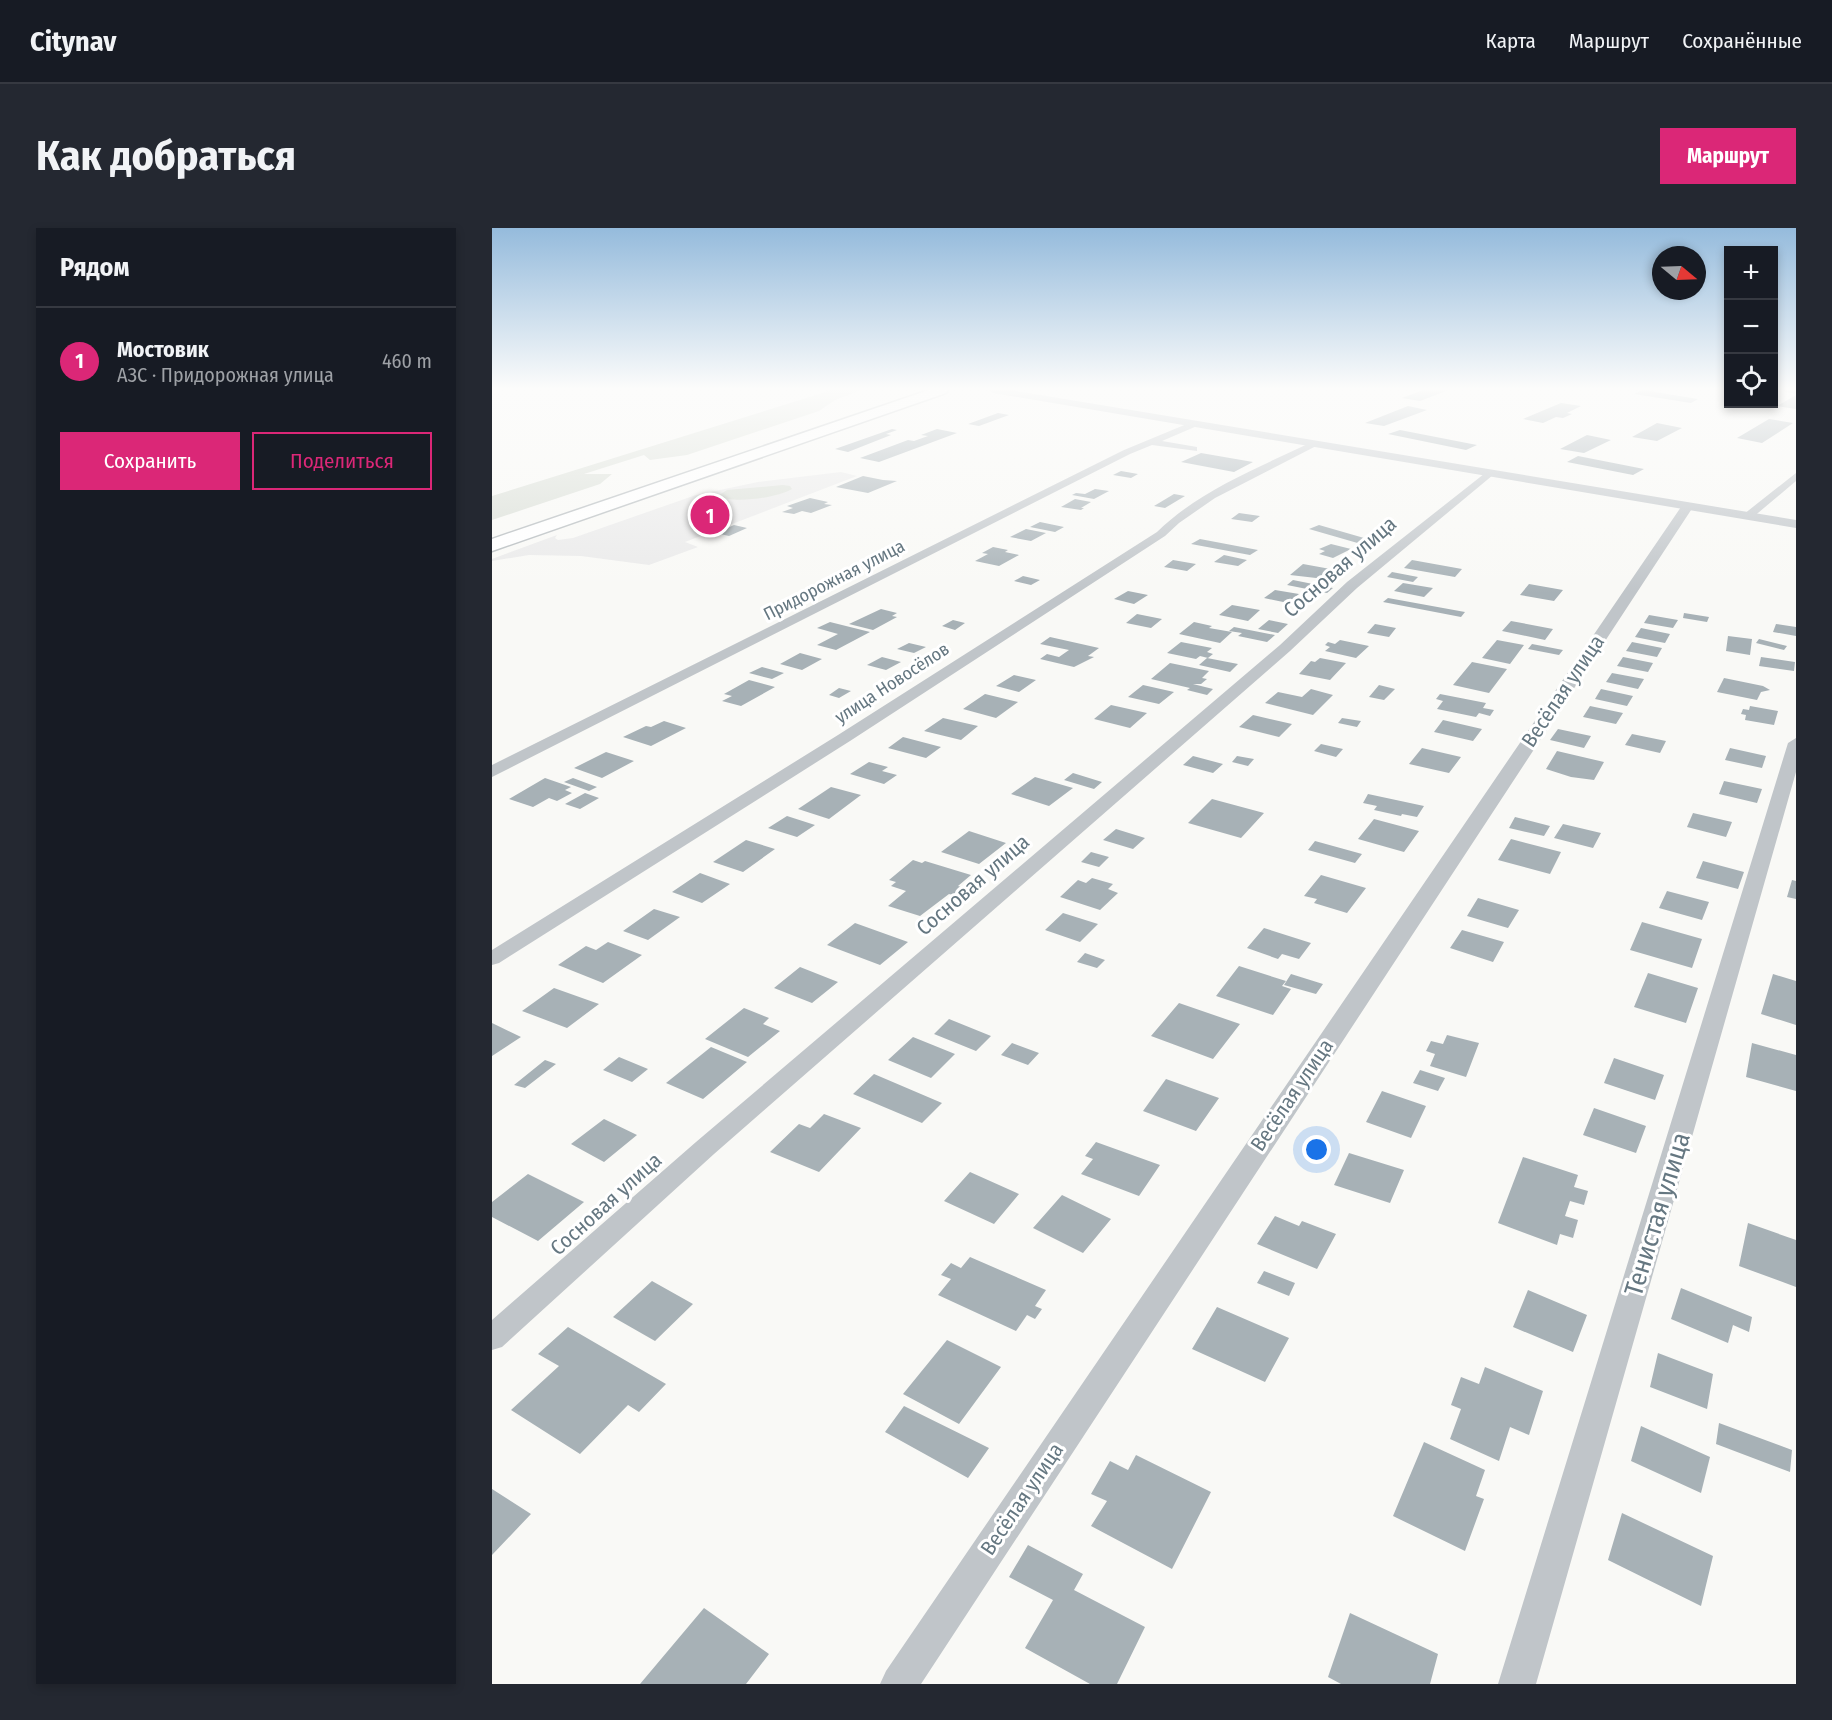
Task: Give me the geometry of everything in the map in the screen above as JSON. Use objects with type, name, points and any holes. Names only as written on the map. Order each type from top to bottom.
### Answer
[{"type":"main road","points":[[492,545],[744,458]]},
{"type":"street","name":"Придорожная улица","points":[[492,772],[1120,458]]},
{"type":"street","name":"улица Новосёлов","points":[[492,959],[844,738],[1151,541],[1161,534],[1176,517],[1280,458]]},
{"type":"street","points":[[1399,458],[1796,524]]},
{"type":"street","name":"Сосновая улица","points":[[492,1338],[705,1148],[1285,648],[1352,585],[1489,473]]},
{"type":"street","points":[[1748,516],[1796,476]]},
{"type":"street","name":"Весёлая улица","points":[[898,1684],[1687,507]]},
{"type":"street","name":"Тенистая улица","points":[[1517,1684],[1796,743]]},
{"type":"shaded area","points":[[614,458],[635,458],[584,474],[612,474],[600,484],[492,520],[492,496]]},
{"type":"shaded area","points":[[841,472],[857,476],[685,542],[698,547],[649,565],[581,556],[529,555],[492,561],[492,559],[557,535],[555,538],[558,540],[573,538],[696,495],[758,482]]},
{"type":"shaded area","points":[[790,486],[792,489],[755,499],[734,500],[718,496],[727,490]]},
{"type":"building","points":[[860,458],[890,458],[879,462]]},
{"type":"building","points":[[1190,458],[1230,458],[1253,462],[1234,472],[1181,462]]},
{"type":"building","points":[[1574,458],[1588,458],[1644,469],[1633,475],[1567,462]]},
{"type":"building","points":[[1121,471],[1138,474],[1131,478],[1113,475]]},
{"type":"building","points":[[863,476],[897,481],[868,493],[836,487]]},
{"type":"building","points":[[1095,489],[1109,491],[1094,499],[1072,495],[1085,494]]},
{"type":"building","points":[[1174,494],[1185,496],[1165,508],[1154,506]]},
{"type":"building","points":[[810,498],[832,505],[811,513],[782,512],[793,508],[787,506]]},
{"type":"building","points":[[1075,499],[1091,502],[1081,510],[1061,507]]},
{"type":"building","points":[[1239,513],[1260,516],[1252,522],[1231,519]]},
{"type":"building","points":[[1040,522],[1064,527],[1055,532],[1030,527]]},
{"type":"building","points":[[734,525],[747,528],[729,536],[716,533]]},
{"type":"building","points":[[1319,525],[1371,540],[1383,541],[1374,545],[1361,544],[1309,529]]},
{"type":"building","points":[[1026,529],[1046,533],[1031,541],[1010,537]]},
{"type":"building","points":[[1200,539],[1258,550],[1250,555],[1191,544]]},
{"type":"building","points":[[1331,544],[1351,549],[1333,558],[1319,554],[1325,551],[1319,549]]},
{"type":"building","points":[[993,547],[1019,555],[999,566],[975,561],[988,554],[982,553]]},
{"type":"building","points":[[1224,555],[1247,560],[1238,566],[1214,562]]},
{"type":"building","points":[[1173,560],[1196,564],[1187,571],[1164,567]]},
{"type":"building","points":[[1412,560],[1462,569],[1455,577],[1404,568]]},
{"type":"building","points":[[1303,564],[1336,570],[1325,579],[1290,575]]},
{"type":"building","points":[[1392,572],[1418,577],[1413,582],[1387,577]]},
{"type":"building","points":[[1023,576],[1040,580],[1031,585],[1014,581]]},
{"type":"building","points":[[1293,580],[1333,588],[1327,593],[1287,585]]},
{"type":"building","points":[[1403,583],[1433,588],[1424,597],[1394,591]]},
{"type":"building","points":[[1529,584],[1563,590],[1554,601],[1520,595]]},
{"type":"building","points":[[1275,590],[1299,594],[1288,603],[1264,598]]},
{"type":"building","points":[[1128,591],[1148,595],[1134,604],[1114,599]]},
{"type":"building","points":[[1388,598],[1465,612],[1461,617],[1383,602]]},
{"type":"building","points":[[1232,605],[1260,610],[1248,621],[1219,615]]},
{"type":"building","points":[[881,609],[897,613],[892,616],[897,617],[873,630],[849,624]]},
{"type":"building","points":[[1684,613],[1709,617],[1707,622],[1683,618]]},
{"type":"building","points":[[1137,614],[1162,619],[1151,628],[1126,623]]},
{"type":"building","points":[[1649,615],[1678,620],[1673,628],[1644,623]]},
{"type":"building","points":[[953,620],[965,623],[955,630],[942,626]]},
{"type":"building","points":[[1269,620],[1288,624],[1278,633],[1258,629]]},
{"type":"building","points":[[1511,621],[1553,629],[1545,640],[1502,631]]},
{"type":"building","points":[[830,622],[870,632],[836,650],[817,645],[838,634],[817,628]]},
{"type":"building","points":[[1194,622],[1212,626],[1209,628],[1232,632],[1220,643],[1179,634]]},
{"type":"building","points":[[1375,624],[1396,628],[1389,637],[1367,633]]},
{"type":"building","points":[[1776,624],[1796,627],[1796,636],[1773,632]]},
{"type":"building","points":[[1234,627],[1275,635],[1267,642],[1238,636],[1242,633],[1229,631]]},
{"type":"building","points":[[1641,628],[1670,634],[1665,643],[1635,637]]},
{"type":"building","points":[[1728,636],[1752,639],[1750,655],[1726,651]]},
{"type":"building","points":[[1050,637],[1099,648],[1088,656],[1094,657],[1074,667],[1040,659],[1047,654],[1059,657],[1069,650],[1040,644]]},
{"type":"building","points":[[1759,639],[1787,646],[1784,650],[1756,643]]},
{"type":"building","points":[[1340,640],[1369,646],[1356,658],[1325,651],[1330,647],[1325,645],[1328,642],[1335,644]]},
{"type":"building","points":[[1497,640],[1524,645],[1510,664],[1482,658]]},
{"type":"building","points":[[1181,642],[1212,648],[1207,652],[1213,654],[1208,658],[1200,656],[1196,659],[1167,653]]},
{"type":"building","points":[[1632,642],[1662,648],[1657,657],[1626,651]]},
{"type":"building","points":[[909,643],[926,647],[914,653],[897,649]]},
{"type":"building","points":[[1532,644],[1563,650],[1559,655],[1528,649]]},
{"type":"building","points":[[800,653],[822,659],[802,670],[780,664]]},
{"type":"building","points":[[882,657],[901,662],[886,670],[867,665]]},
{"type":"building","points":[[1623,657],[1653,663],[1648,672],[1617,666]]},
{"type":"building","points":[[1761,657],[1795,662],[1794,671],[1759,666]]},
{"type":"building","points":[[1207,658],[1238,664],[1230,672],[1199,665]]},
{"type":"building","points":[[1320,658],[1346,663],[1330,680],[1299,674],[1311,661],[1315,662]]},
{"type":"building","points":[[1472,662],[1507,669],[1489,693],[1453,685]]},
{"type":"building","points":[[1170,663],[1209,671],[1202,678],[1207,679],[1201,684],[1193,684],[1213,689],[1207,695],[1187,690],[1190,688],[1151,679]]},
{"type":"building","points":[[762,667],[784,673],[772,679],[749,673]]},
{"type":"building","points":[[1612,673],[1644,679],[1638,689],[1606,682]]},
{"type":"building","points":[[1014,675],[1036,680],[1019,692],[996,686]]},
{"type":"building","points":[[1724,678],[1763,686],[1770,690],[1761,692],[1757,700],[1717,692]]},
{"type":"building","points":[[749,680],[775,687],[741,706],[722,701],[732,696],[724,694]]},
{"type":"building","points":[[1143,685],[1174,692],[1159,704],[1128,697]]},
{"type":"building","points":[[1379,685],[1395,689],[1384,700],[1369,697]]},
{"type":"building","points":[[839,688],[851,691],[839,698],[829,695]]},
{"type":"building","points":[[1311,689],[1333,695],[1313,715],[1265,703],[1278,692],[1302,697]]},
{"type":"building","points":[[1601,689],[1633,696],[1627,706],[1595,699]]},
{"type":"building","points":[[985,694],[1018,702],[996,718],[963,709]]},
{"type":"building","points":[[1440,694],[1486,703],[1483,708],[1494,710],[1490,716],[1479,713],[1476,717],[1437,709],[1443,701],[1436,699]]},
{"type":"building","points":[[1111,705],[1147,713],[1130,728],[1094,719]]},
{"type":"building","points":[[1590,706],[1623,713],[1616,724],[1583,717]]},
{"type":"building","points":[[1750,706],[1778,711],[1774,725],[1745,720],[1746,715],[1741,714],[1743,709],[1749,710]]},
{"type":"building","points":[[1253,715],[1292,724],[1279,737],[1239,727]]},
{"type":"building","points":[[943,718],[978,726],[961,740],[924,731]]},
{"type":"building","points":[[1342,718],[1361,721],[1357,727],[1338,723]]},
{"type":"building","points":[[1443,720],[1482,729],[1473,741],[1434,732]]},
{"type":"building","points":[[664,721],[686,728],[651,746],[623,737],[646,726],[651,727]]},
{"type":"building","points":[[1558,729],[1591,736],[1584,748],[1550,740]]},
{"type":"building","points":[[1632,734],[1666,741],[1660,753],[1625,745]]},
{"type":"building","points":[[903,737],[941,747],[926,758],[888,748]]},
{"type":"building","points":[[1321,744],[1343,749],[1336,757],[1314,751]]},
{"type":"building","points":[[1422,748],[1461,757],[1449,773],[1409,764]]},
{"type":"building","points":[[1730,748],[1766,756],[1762,768],[1725,760]]},
{"type":"building","points":[[1557,751],[1604,762],[1594,780],[1571,777],[1546,769]]},
{"type":"building","points":[[606,752],[634,761],[602,778],[574,768]]},
{"type":"building","points":[[1193,756],[1223,764],[1213,773],[1183,765]]},
{"type":"building","points":[[1237,756],[1254,759],[1248,766],[1232,762]]},
{"type":"building","points":[[869,762],[888,767],[882,771],[897,775],[884,784],[850,774]]},
{"type":"building","points":[[1073,773],[1102,782],[1094,789],[1064,780]]},
{"type":"building","points":[[1035,777],[1073,788],[1049,806],[1011,794]]},
{"type":"building","points":[[545,778],[571,787],[565,790],[572,793],[557,801],[549,798],[533,807],[509,799]]},
{"type":"building","points":[[573,778],[597,787],[589,791],[564,782]]},
{"type":"building","points":[[1724,781],[1762,789],[1757,803],[1719,794]]},
{"type":"building","points":[[831,787],[861,795],[829,819],[798,809]]},
{"type":"building","points":[[585,793],[599,798],[580,809],[565,804]]},
{"type":"building","points":[[1368,794],[1424,806],[1417,817],[1402,814],[1401,816],[1374,810],[1377,806],[1363,803]]},
{"type":"building","points":[[1212,799],[1264,813],[1241,838],[1188,823]]},
{"type":"building","points":[[1693,813],[1732,822],[1726,837],[1687,827]]},
{"type":"building","points":[[787,816],[815,825],[797,837],[768,828]]},
{"type":"building","points":[[1515,817],[1550,826],[1544,836],[1509,828]]},
{"type":"building","points":[[1374,819],[1419,831],[1404,852],[1358,839]]},
{"type":"building","points":[[1563,824],[1601,833],[1593,848],[1554,838]]},
{"type":"building","points":[[1116,829],[1145,838],[1133,849],[1103,840]]},
{"type":"building","points":[[969,831],[1006,843],[979,864],[941,852]]},
{"type":"building","points":[[1511,839],[1561,852],[1550,874],[1498,860]]},
{"type":"building","points":[[746,840],[775,849],[743,872],[713,862]]},
{"type":"building","points":[[1315,841],[1362,854],[1355,863],[1308,850]]},
{"type":"building","points":[[1091,852],[1109,857],[1099,867],[1081,862]]},
{"type":"building","points":[[913,860],[922,863],[925,861],[971,875],[958,886],[974,891],[966,899],[949,894],[920,916],[888,906],[906,891],[891,886],[896,882],[889,880]]},
{"type":"building","points":[[1703,861],[1744,872],[1738,889],[1696,878]]},
{"type":"building","points":[[700,873],[730,884],[702,903],[672,892]]},
{"type":"building","points":[[1321,875],[1366,888],[1347,913],[1314,903],[1317,899],[1304,896]]},
{"type":"building","points":[[1092,878],[1113,884],[1108,889],[1118,893],[1100,910],[1060,897],[1078,880],[1086,883]]},
{"type":"building","points":[[1792,880],[1796,881],[1796,899],[1787,897]]},
{"type":"building","points":[[1667,891],[1709,902],[1702,920],[1659,908]]},
{"type":"building","points":[[1478,898],[1519,910],[1508,928],[1467,916]]},
{"type":"building","points":[[654,909],[680,917],[648,940],[623,931]]},
{"type":"building","points":[[1063,913],[1098,924],[1080,942],[1045,930]]},
{"type":"building","points":[[1642,922],[1702,939],[1692,968],[1630,950]]},
{"type":"building","points":[[855,923],[908,942],[880,965],[827,945]]},
{"type":"building","points":[[1264,928],[1311,943],[1299,959],[1282,954],[1278,959],[1247,948]]},
{"type":"building","points":[[1462,930],[1504,942],[1493,962],[1450,948]]},
{"type":"building","points":[[608,942],[642,955],[603,983],[558,965],[586,946],[596,950]]},
{"type":"building","points":[[1085,953],[1105,960],[1097,968],[1077,962]]},
{"type":"building","points":[[1239,966],[1286,981],[1282,986],[1291,989],[1273,1015],[1216,996]]},
{"type":"building","points":[[800,967],[838,982],[812,1003],[774,988]]},
{"type":"building","points":[[1648,973],[1698,988],[1686,1023],[1634,1007]]},
{"type":"building","points":[[1291,974],[1323,984],[1316,994],[1284,985]]},
{"type":"building","points":[[1773,974],[1796,981],[1796,1025],[1761,1014]]},
{"type":"building","points":[[554,988],[599,1004],[567,1028],[522,1011]]},
{"type":"building","points":[[1179,1003],[1240,1024],[1213,1059],[1151,1036]]},
{"type":"building","points":[[744,1008],[769,1018],[763,1024],[780,1031],[748,1057],[705,1039]]},
{"type":"building","points":[[949,1019],[991,1036],[976,1051],[934,1034]]},
{"type":"building","points":[[492,1023],[521,1037],[492,1056]]},
{"type":"building","points":[[1447,1035],[1479,1043],[1466,1077],[1430,1066],[1435,1054],[1426,1051],[1431,1041],[1443,1044]]},
{"type":"building","points":[[913,1037],[955,1054],[931,1078],[888,1060]]},
{"type":"building","points":[[1012,1043],[1039,1053],[1028,1065],[1001,1055]]},
{"type":"building","points":[[1752,1043],[1796,1055],[1796,1091],[1746,1077]]},
{"type":"building","points":[[711,1047],[747,1062],[703,1099],[666,1083]]},
{"type":"building","points":[[619,1057],[648,1069],[632,1082],[603,1070]]},
{"type":"building","points":[[1614,1058],[1664,1075],[1655,1100],[1604,1083]]},
{"type":"building","points":[[545,1060],[556,1064],[525,1088],[514,1085]]},
{"type":"building","points":[[1420,1070],[1445,1078],[1438,1091],[1413,1083]]},
{"type":"building","points":[[874,1074],[942,1103],[922,1123],[853,1094]]},
{"type":"building","points":[[1166,1079],[1219,1098],[1196,1131],[1143,1111]]},
{"type":"building","points":[[1382,1091],[1426,1106],[1411,1138],[1366,1122]]},
{"type":"building","points":[[1594,1108],[1646,1126],[1636,1153],[1583,1135]]},
{"type":"building","points":[[824,1114],[861,1128],[819,1172],[770,1152],[799,1124],[810,1128]]},
{"type":"building","points":[[604,1119],[637,1135],[604,1162],[571,1144]]},
{"type":"building","points":[[1096,1142],[1160,1165],[1139,1196],[1081,1174],[1093,1159],[1085,1156]]},
{"type":"building","points":[[1349,1153],[1404,1170],[1390,1203],[1334,1185]]},
{"type":"building","points":[[1523,1157],[1578,1175],[1574,1187],[1588,1191],[1584,1205],[1570,1201],[1565,1216],[1578,1220],[1573,1238],[1560,1234],[1557,1245],[1498,1223]]},
{"type":"building","points":[[970,1172],[1019,1194],[994,1224],[944,1201]]},
{"type":"building","points":[[528,1174],[584,1202],[538,1241],[492,1217],[492,1202]]},
{"type":"building","points":[[1062,1195],[1111,1219],[1083,1253],[1033,1228]]},
{"type":"building","points":[[1275,1216],[1299,1226],[1302,1221],[1336,1234],[1317,1269],[1257,1244]]},
{"type":"building","points":[[1748,1223],[1796,1240],[1796,1287],[1739,1266]]},
{"type":"building","points":[[970,1257],[1046,1290],[1035,1306],[1042,1309],[1035,1319],[1027,1315],[1016,1331],[938,1295],[951,1279],[941,1275],[951,1263],[961,1268]]},
{"type":"building","points":[[1264,1271],[1295,1283],[1289,1296],[1257,1283]]},
{"type":"building","points":[[652,1281],[693,1304],[655,1341],[613,1317]]},
{"type":"building","points":[[1681,1288],[1752,1317],[1749,1332],[1733,1325],[1728,1343],[1671,1319]]},
{"type":"building","points":[[1528,1290],[1587,1315],[1573,1352],[1513,1327]]},
{"type":"building","points":[[1217,1307],[1289,1338],[1265,1382],[1192,1349]]},
{"type":"building","points":[[568,1327],[666,1384],[639,1412],[628,1405],[580,1454],[511,1410],[559,1366],[538,1354]]},
{"type":"building","points":[[947,1340],[1001,1367],[959,1424],[903,1394]]},
{"type":"building","points":[[1658,1353],[1713,1374],[1707,1409],[1650,1387]]},
{"type":"building","points":[[1485,1367],[1543,1391],[1529,1435],[1510,1427],[1499,1461],[1450,1439],[1461,1409],[1451,1405],[1461,1377],[1479,1384]]},
{"type":"building","points":[[904,1406],[989,1448],[968,1478],[885,1432]]},
{"type":"building","points":[[1719,1423],[1792,1450],[1790,1472],[1716,1444]]},
{"type":"building","points":[[1641,1426],[1710,1457],[1701,1493],[1631,1461]]},
{"type":"building","points":[[1424,1442],[1485,1470],[1476,1496],[1484,1499],[1465,1551],[1393,1516]]},
{"type":"building","points":[[1136,1455],[1211,1492],[1172,1569],[1091,1526],[1107,1501],[1091,1494],[1110,1461],[1128,1470]]},
{"type":"building","points":[[492,1489],[531,1514],[492,1555]]},
{"type":"building","points":[[1622,1513],[1713,1556],[1701,1606],[1608,1560]]},
{"type":"building","points":[[1028,1545],[1083,1574],[1074,1590],[1145,1627],[1117,1684],[1090,1684],[1025,1648],[1053,1600],[1009,1577]]},
{"type":"building","points":[[704,1608],[769,1654],[746,1684],[640,1684]]},
{"type":"building","points":[[1350,1613],[1438,1654],[1430,1684],[1341,1684],[1328,1677]]},
{"type":"place","name":"Мостовик","points":[[710,515]]}]
